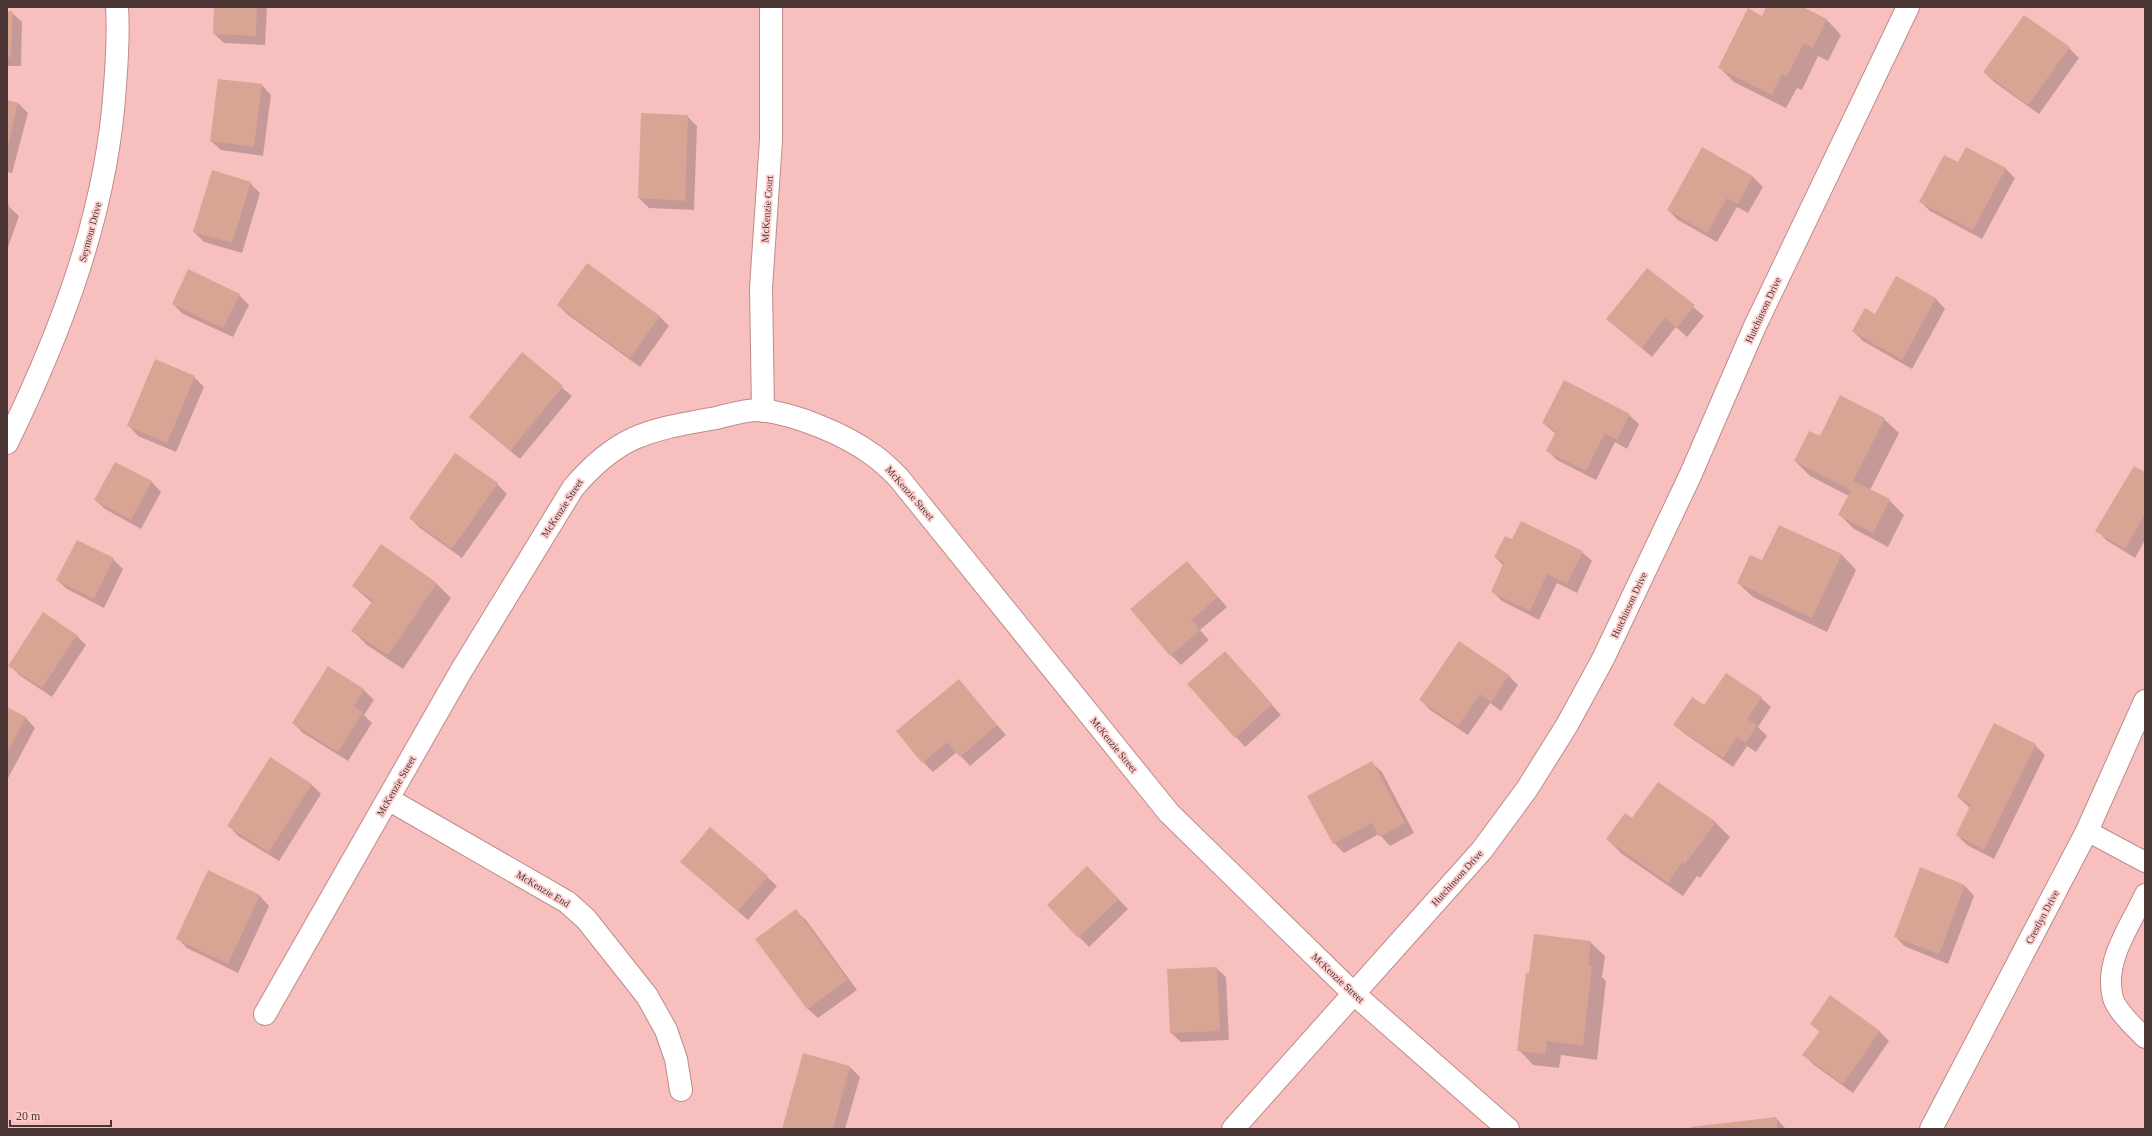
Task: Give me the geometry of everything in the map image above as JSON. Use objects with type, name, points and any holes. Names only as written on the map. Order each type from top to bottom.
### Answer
[{"type":"street","name":"Seymour Drive","points":[[7,443],[35,386],[61,323],[83,258],[100,192],[113,125],[119,30],[117,7]]},
{"type":"street","name":"McKenzie Court","points":[[763,411],[761,288],[771,140],[772,7]]},
{"type":"street","name":"Hutchinson Drive","points":[[1233,1129],[1482,850],[1527,789],[1567,726],[1610,645],[1690,476],[1755,326],[1908,7]]},
{"type":"street","name":"McKenzie Street","points":[[265,1014],[461,671],[574,488],[591,467],[613,449],[637,436],[662,427],[763,411],[806,421],[845,438],[873,455],[898,477],[1169,813],[1353,993],[1508,1129]]},
{"type":"street","name":"Crestlyn Drive","points":[[1931,1129],[2087,831],[2145,701]]},
{"type":"street","name":"McKenzie End","points":[[388,799],[567,902],[586,918],[647,996],[666,1030],[676,1059],[681,1090]]},
{"type":"lane","points":[[2087,831],[2145,862]]},
{"type":"lane","points":[[2145,894],[2125,933],[2111,970],[2113,998],[2130,1022],[2145,1038]]},
{"type":"building","points":[[214,7],[257,7],[256,36],[213,34]]},
{"type":"building","points":[[1766,7],[1803,7],[1827,19],[1813,48],[1804,43],[1787,76],[1782,74],[1772,95],[1718,68],[1748,8],[1762,16]]},
{"type":"building","points":[[7,11],[13,12],[11,57],[7,57]]},
{"type":"building","points":[[2024,15],[2070,47],[2028,105],[1983,72]]},
{"type":"building","points":[[218,79],[262,84],[254,147],[210,141]]},
{"type":"building","points":[[7,100],[18,103],[8,145],[7,145]]},
{"type":"building","points":[[641,113],[688,115],[685,201],[638,198]]},
{"type":"building","points":[[1702,147],[1753,176],[1738,204],[1727,198],[1707,233],[1667,210]]},
{"type":"building","points":[[1966,147],[2006,168],[1973,230],[1919,202],[1944,155],[1958,162]]},
{"type":"building","points":[[212,170],[251,182],[232,243],[193,232]]},
{"type":"building","points":[[7,204],[10,205],[7,214]]},
{"type":"building","points":[[587,263],[660,316],[630,358],[557,305]]},
{"type":"building","points":[[1647,268],[1695,305],[1677,328],[1665,318],[1642,348],[1606,319]]},
{"type":"building","points":[[188,269],[240,294],[223,328],[172,304]]},
{"type":"building","points":[[1896,276],[1936,298],[1902,360],[1852,331],[1865,308],[1875,314]]},
{"type":"building","points":[[522,352],[563,386],[510,451],[469,417]]},
{"type":"building","points":[[155,359],[195,376],[167,443],[127,426]]},
{"type":"building","points":[[1564,380],[1630,414],[1617,440],[1605,433],[1586,471],[1546,451],[1556,431],[1542,423]]},
{"type":"building","points":[[1840,395],[1885,418],[1853,481],[1890,499],[1873,533],[1838,515],[1851,490],[1794,461],[1809,431],[1820,436]]},
{"type":"building","points":[[455,453],[498,483],[452,549],[409,518]]},
{"type":"building","points":[[115,462],[152,481],[131,520],[94,500]]},
{"type":"building","points":[[2134,466],[2145,472],[2145,514],[2125,549],[2095,531]]},
{"type":"building","points":[[1521,521],[1583,551],[1567,584],[1547,574],[1530,611],[1491,592],[1504,562],[1494,557],[1505,536],[1512,539]]},
{"type":"building","points":[[1779,525],[1842,554],[1812,618],[1737,583],[1750,555],[1762,560]]},
{"type":"building","points":[[77,540],[114,558],[94,599],[56,580]]},
{"type":"building","points":[[381,544],[437,583],[388,655],[351,631],[373,600],[352,586]]},
{"type":"building","points":[[1187,561],[1218,597],[1191,620],[1200,630],[1170,656],[1130,609]]},
{"type":"building","points":[[43,612],[77,635],[42,688],[8,666]]},
{"type":"building","points":[[1459,641],[1509,675],[1491,702],[1480,694],[1458,726],[1419,700]]},
{"type":"building","points":[[1225,651],[1272,704],[1235,738],[1187,684]]},
{"type":"building","points":[[328,666],[364,689],[354,706],[363,712],[338,752],[292,723]]},
{"type":"building","points":[[1726,673],[1762,697],[1747,719],[1757,725],[1746,743],[1737,737],[1723,758],[1673,725],[1692,697],[1704,705]]},
{"type":"building","points":[[959,679],[997,725],[960,757],[947,742],[922,763],[896,731]]},
{"type":"building","points":[[7,707],[26,717],[7,753]]},
{"type":"building","points":[[1994,723],[2036,744],[1984,850],[1956,835],[1971,804],[1957,797]]},
{"type":"building","points":[[270,757],[312,784],[269,852],[227,826]]},
{"type":"building","points":[[1372,761],[1405,823],[1379,837],[1372,823],[1333,844],[1307,796]]},
{"type":"building","points":[[1658,782],[1716,822],[1685,864],[1682,862],[1668,883],[1606,839],[1625,813],[1632,818]]},
{"type":"building","points":[[710,827],[768,876],[738,911],[680,862]]},
{"type":"building","points":[[1087,866],[1119,899],[1078,938],[1047,905]]},
{"type":"building","points":[[1920,867],[1965,885],[1939,954],[1894,937]]},
{"type":"building","points":[[208,870],[260,895],[228,964],[176,939]]},
{"type":"building","points":[[796,909],[848,980],[807,1009],[755,939]]},
{"type":"building","points":[[1534,934],[1591,941],[1588,965],[1592,966],[1583,1046],[1547,1041],[1545,1054],[1517,1051],[1526,973],[1529,973]]},
{"type":"building","points":[[1217,967],[1220,1031],[1170,1033],[1167,969]]},
{"type":"building","points":[[1830,995],[1880,1031],[1843,1084],[1802,1055],[1820,1031],[1810,1024]]},
{"type":"building","points":[[803,1053],[850,1066],[833,1129],[782,1129]]},
{"type":"building","points":[[1776,1117],[1778,1129],[1691,1129],[1691,1127]]}]
